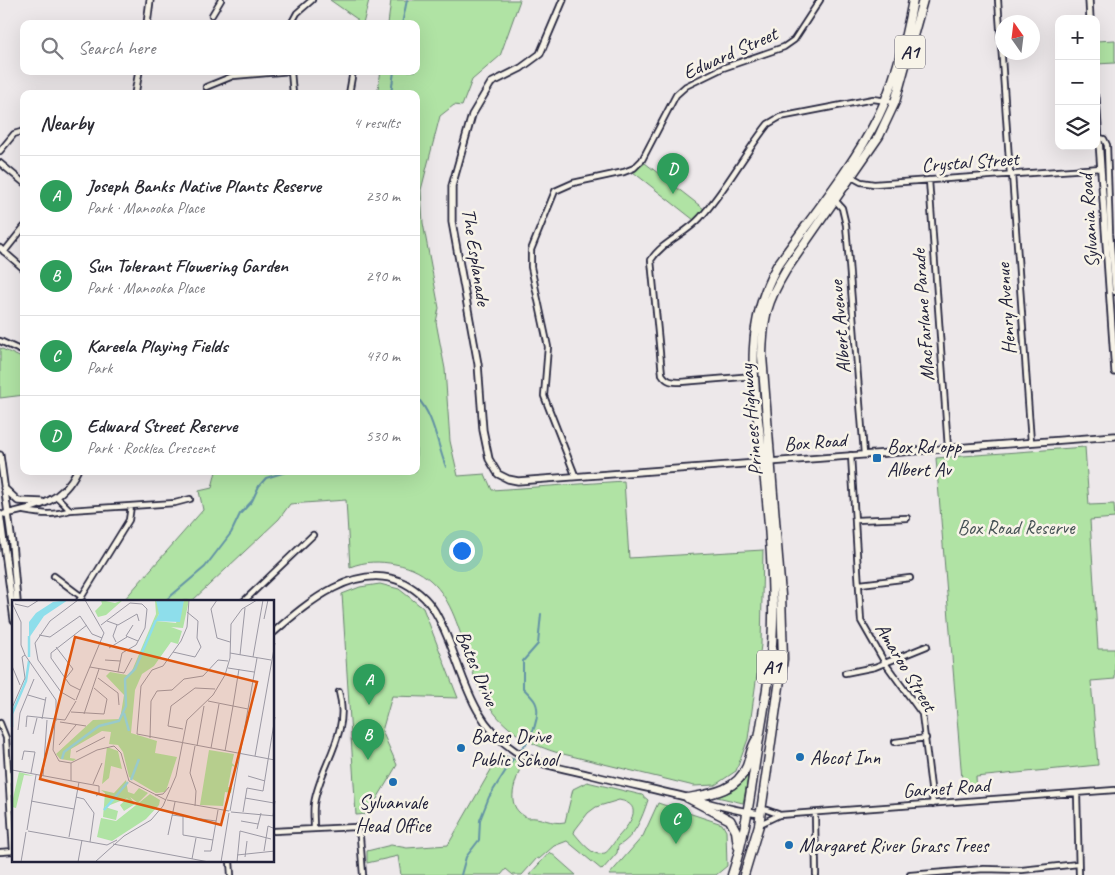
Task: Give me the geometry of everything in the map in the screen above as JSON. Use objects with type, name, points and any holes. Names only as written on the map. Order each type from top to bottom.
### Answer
[{"type":"highway","name":"Princes Highway","points":[[732,875],[739,853],[747,812],[772,668],[773,618],[763,462],[754,376],[754,333],[758,310],[766,285],[777,266],[869,134],[886,99],[913,0]]},
{"type":"highway","name":"Princes Highway","points":[[744,875],[758,825],[783,659],[782,595],[762,356],[763,318],[774,289],[786,270],[879,136],[895,102],[923,0]]},
{"type":"highway","points":[[688,798],[717,792],[734,783],[744,773],[753,744],[760,735]]},
{"type":"highway","points":[[688,798],[730,820],[736,830],[739,853]]},
{"type":"street","points":[[148,20],[150,0]]},
{"type":"street","points":[[212,15],[221,0]]},
{"type":"street","points":[[293,20],[297,13],[312,0]]},
{"type":"street","name":"The Esplanade","points":[[518,481],[498,474],[489,459],[483,430],[478,364],[452,222],[452,186],[472,115],[491,83],[521,68],[540,54],[562,0]]},
{"type":"street","name":"Edward Street","points":[[575,475],[544,396],[548,340],[530,258],[552,196],[566,185],[634,168],[642,160],[676,95],[686,86],[723,68],[784,47],[794,40],[820,0]]},
{"type":"street","name":"Henry Avenue","points":[[998,0],[1031,442]]},
{"type":"street","points":[[1089,0],[1090,15]]},
{"type":"street","points":[[136,90],[138,75]]},
{"type":"street","points":[[206,87],[232,76],[244,75]]},
{"type":"street","points":[[292,75],[293,90]]},
{"type":"street","points":[[350,90],[352,75]]},
{"type":"street","points":[[754,376],[681,382],[665,380],[662,374],[651,260],[655,254],[690,228],[705,213],[768,124],[780,118],[873,99],[886,99],[895,102]]},
{"type":"street","points":[[0,150],[14,134],[20,132]]},
{"type":"street","points":[[1100,138],[1106,141],[1107,145],[1110,234],[1115,292]]},
{"type":"street","name":"Sylvania Road","points":[[1100,150],[1115,372]]},
{"type":"street","points":[[0,163],[20,180]]},
{"type":"street","name":"Crystal Street","points":[[844,171],[867,184],[874,184],[1101,168]]},
{"type":"street","name":"MacFarlane Parade","points":[[929,180],[948,448]]},
{"type":"street","name":"Albert Avenue","points":[[835,200],[842,208],[846,220],[864,454]]},
{"type":"street","points":[[20,231],[2,250],[20,266]]},
{"type":"street","points":[[0,341],[20,350]]},
{"type":"street","name":"Box Road","points":[[518,481],[575,475],[1115,436]]},
{"type":"street","points":[[0,455],[17,600]]},
{"type":"street","name":"Amaroo Street","points":[[851,455],[861,621],[885,664],[922,714],[933,804]]},
{"type":"street","points":[[12,605],[0,514],[23,510],[56,499],[66,489],[75,475]]},
{"type":"street","points":[[4,488],[18,502],[30,503],[56,499],[70,510]]},
{"type":"street","points":[[23,510],[42,515],[60,514],[70,510],[175,503],[190,499]]},
{"type":"street","points":[[54,576],[81,599],[129,520],[131,506]]},
{"type":"street","points":[[856,520],[907,518]]},
{"type":"street","points":[[245,600],[313,535]]},
{"type":"street","name":"Bates Drive","points":[[275,631],[321,596],[342,584],[370,577],[397,580],[420,593],[430,603],[475,707],[484,722],[505,744],[518,753],[554,766],[747,812],[760,811]]},
{"type":"street","points":[[860,584],[910,578]]},
{"type":"street","points":[[845,673],[885,664],[927,646]]},
{"type":"street","points":[[314,828],[316,798],[341,730],[342,704],[339,692]]},
{"type":"street","points":[[0,723],[6,738],[12,823]]},
{"type":"street","points":[[895,742],[926,738]]},
{"type":"street","name":"Garnet Road","points":[[758,825],[766,819],[779,815],[1115,790]]},
{"type":"street","points":[[1077,793],[1079,875]]},
{"type":"street","name":"Garnet Road","points":[[760,811],[779,815]]},
{"type":"street","points":[[815,812],[816,875]]},
{"type":"street","points":[[275,831],[356,827],[360,837],[362,875]]},
{"type":"street","points":[[230,862],[231,875]]},
{"type":"street","points":[[910,875],[1022,870],[1078,864]]},
{"type":"green space","points":[[330,0],[369,0],[364,20],[357,19]]},
{"type":"green space","points":[[391,0],[520,0],[500,56],[472,80],[462,106],[454,105],[440,116],[421,190],[423,223],[439,308],[436,322],[445,369],[450,441],[458,476],[485,474],[492,490],[624,481],[629,558],[763,550],[761,645],[748,739],[736,771],[715,785],[694,786],[555,752],[535,744],[509,728],[494,713],[478,685],[456,621],[447,601],[435,584],[418,572],[395,564],[372,562],[350,567],[346,500],[290,504],[279,519],[193,600],[124,600],[203,510],[199,491],[212,488],[215,475],[420,475],[420,90],[378,90],[380,75],[420,75],[420,20],[388,20]]},
{"type":"green space","points":[[1115,40],[1115,63],[1100,64],[1100,41]]},
{"type":"green space","points":[[645,163],[704,209],[694,220],[633,172]]},
{"type":"green space","points":[[0,348],[20,357],[20,396],[0,398]]},
{"type":"green space","name":"Box Road Reserve","points":[[1085,447],[1089,505],[1114,504],[1115,518],[1090,520],[1098,649],[1115,649],[1115,679],[1091,681],[1098,765],[976,777],[977,792],[963,792],[936,458]]},
{"type":"green space","points":[[380,584],[399,589],[423,608],[458,698],[392,696],[382,731],[397,765],[368,814],[356,815],[342,594],[360,587]]},
{"type":"green space","points":[[500,754],[516,760],[521,766],[514,788],[513,802],[516,808],[528,818],[560,823],[565,822],[573,789],[587,782],[642,795],[648,800],[633,832],[629,838],[618,846],[617,853],[602,870],[567,841],[554,846],[539,859],[537,858],[522,875],[513,875],[506,869],[501,875],[401,875],[398,856],[367,863],[367,851],[391,845],[407,848],[448,845]],"holes":[[[619,800],[632,806],[633,811],[630,822],[605,853],[598,854],[591,851],[574,833],[588,813],[596,807]]]},
{"type":"green space","points":[[749,773],[743,803],[717,797],[727,793],[743,782]]},
{"type":"green space","points":[[658,803],[722,824],[726,831],[727,866],[716,875],[609,875],[643,836]]},
{"type":"green space","points":[[550,852],[576,875],[529,875]]},
{"type":"waterway","points":[[403,20],[407,0]]},
{"type":"waterway","points":[[392,90],[393,75]]},
{"type":"waterway","points":[[420,401],[431,421],[446,467]]},
{"type":"waterway","points":[[166,600],[205,567],[231,533],[240,514],[252,501],[259,486],[266,478],[276,475]]},
{"type":"waterway","points":[[521,749],[529,740],[535,726],[537,712],[534,700],[523,688],[523,661],[538,644],[541,614]]},
{"type":"waterway","points":[[461,875],[466,857],[479,840],[480,820],[489,797],[513,759]]},
{"type":"place","name":"Edward Street Reserve","points":[[673,194]]},
{"type":"place","name":"Box Rd opp Albert Av","points":[[877,458]]},
{"type":"place","name":"Joseph Banks Native Plants Reserve","points":[[369,705]]},
{"type":"place","name":"Bates Drive Public School","points":[[461,748]]},
{"type":"place","name":"Abcot Inn","points":[[800,757]]},
{"type":"place","name":"Sun Tolerant Flowering Garden","points":[[368,760]]},
{"type":"place","name":"Sylvanvale Head Office","points":[[393,782]]},
{"type":"place","name":"Kareela Playing Fields","points":[[676,844]]},
{"type":"place","name":"Margaret River Grass Trees","points":[[789,845]]}]
